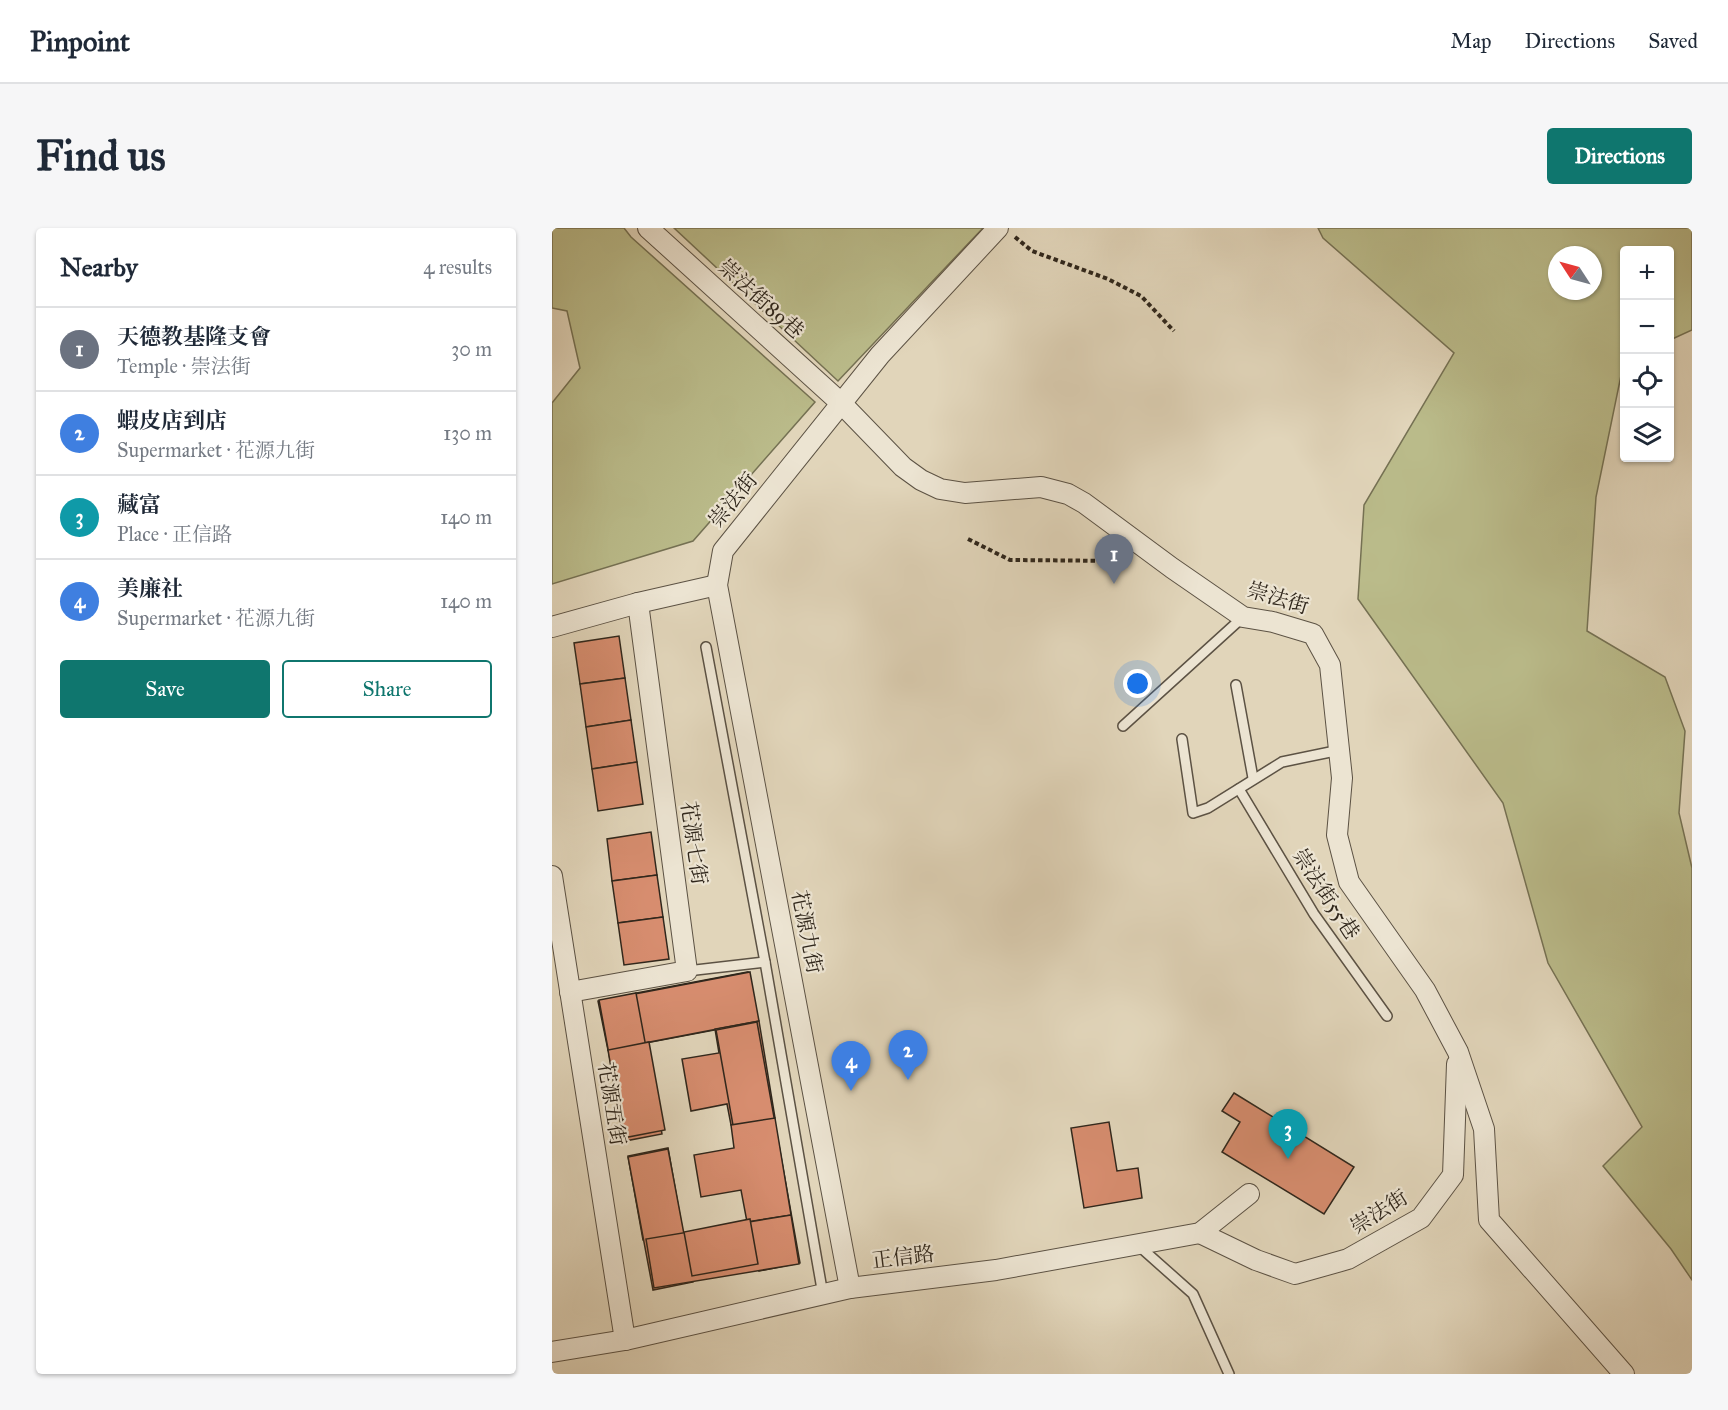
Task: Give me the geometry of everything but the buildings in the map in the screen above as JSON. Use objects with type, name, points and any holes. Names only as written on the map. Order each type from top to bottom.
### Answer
[{"type":"street","name":"崇法街89巷","points":[[648,228],[842,404]]},
{"type":"street","name":"崇法街","points":[[717,585],[723,551],[880,355],[1004,231]]},
{"type":"street","name":"崇法街","points":[[842,404],[903,467],[921,480],[940,489],[965,493],[1041,487],[1054,489],[1084,503],[1160,560],[1243,617],[1273,622],[1313,634],[1329,666],[1342,778],[1337,835],[1349,882],[1425,990],[1458,1052],[1484,1129],[1489,1220],[1624,1374]]},
{"type":"street","points":[[552,627],[638,603],[717,585]]},
{"type":"street","name":"花源九街","points":[[717,585],[850,1288]]},
{"type":"street","name":"花源七街","points":[[638,603],[687,971]]},
{"type":"street","name":"花源五街","points":[[552,876],[625,1340]]},
{"type":"street","points":[[570,992],[687,971]]},
{"type":"street","name":"崇法街","points":[[1200,1233],[1256,1260],[1294,1274],[1348,1259],[1421,1218],[1453,1175],[1458,1052]]},
{"type":"street","name":"正信路","points":[[552,1352],[625,1340],[850,1288],[996,1270],[1200,1233],[1248,1194]]},
{"type":"lane","points":[[1123,726],[1243,617]]},
{"type":"lane","points":[[706,647],[765,962],[823,1295]]},
{"type":"lane","points":[[1236,685],[1253,778]]},
{"type":"lane","points":[[1182,739],[1193,813],[1208,808],[1282,762],[1340,750]]},
{"type":"lane","name":"崇法街55巷","points":[[1239,789],[1314,914],[1387,1016]]},
{"type":"lane","points":[[687,971],[765,962]]},
{"type":"lane","points":[[1138,1244],[1193,1294],[1229,1374]]},
{"type":"path","points":[[1004,231],[1032,251],[1108,279],[1141,296],[1174,331]]},
{"type":"path","points":[[968,539],[1010,560],[1081,562],[1160,560]]},
{"type":"green space","points":[[552,228],[624,228],[631,237],[815,402],[693,541],[552,584],[552,403],[580,368],[567,311],[552,308]]},
{"type":"green space","points":[[674,228],[983,228],[838,381]]},
{"type":"green space","points":[[1318,228],[1692,228],[1692,330],[1674,338],[1674,246],[1620,246],[1620,380],[1596,497],[1587,631],[1665,677],[1685,731],[1679,813],[1692,868],[1692,1280],[1671,1249],[1603,1166],[1642,1127],[1548,963],[1503,803],[1358,599],[1364,505],[1454,353],[1323,238]]},
{"type":"place","name":"天德教基隆支會","points":[[1114,584]]},
{"type":"place","name":"蝦皮店到店","points":[[908,1080]]},
{"type":"place","name":"美廉社","points":[[851,1091]]},
{"type":"place","name":"藏富","points":[[1288,1159]]}]
